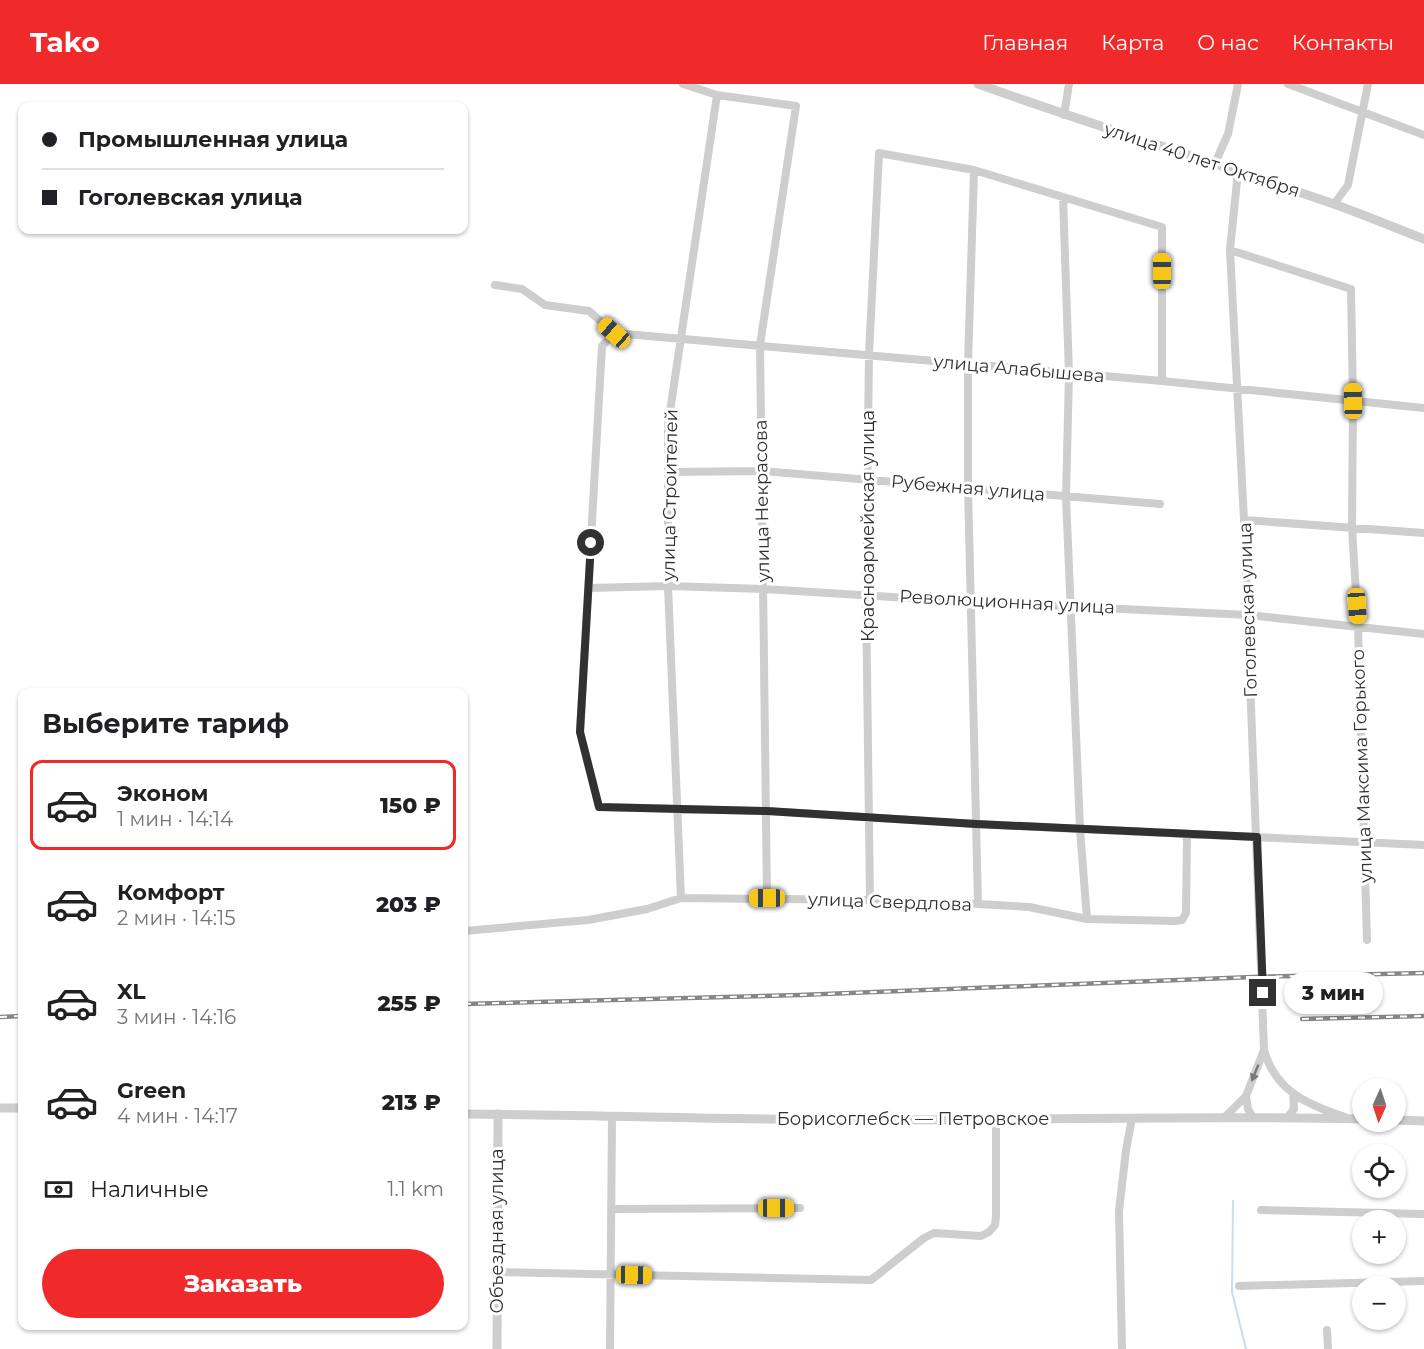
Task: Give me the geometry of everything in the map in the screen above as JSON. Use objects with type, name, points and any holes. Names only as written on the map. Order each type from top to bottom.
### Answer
[{"type":"street","points":[[683,84],[717,95]]},
{"type":"street","name":"улица 40 лет Октября","points":[[978,84],[1064,115],[1334,204],[1424,239]]},
{"type":"street","points":[[1064,115],[1069,84]]},
{"type":"street","points":[[1215,163],[1228,134],[1238,84]]},
{"type":"street","points":[[1288,84],[1424,135]]},
{"type":"street","points":[[1334,204],[1348,185],[1368,84]]},
{"type":"street","name":"улица Некрасова","points":[[717,95],[796,106],[760,345],[767,898]]},
{"type":"street","name":"улица Строителей","points":[[681,898],[669,586],[668,425],[717,95]]},
{"type":"street","name":"Красноармейская улица","points":[[870,900],[866,595],[869,355],[879,153],[974,170]]},
{"type":"street","points":[[978,904],[968,487],[968,365],[974,170],[1162,227],[1162,381]]},
{"type":"street","name":"Гоголевская улица","points":[[1238,171],[1230,250],[1244,520],[1264,1050]]},
{"type":"street","points":[[1063,197],[1069,374],[1066,497],[1080,829],[1087,919]]},
{"type":"street","name":"улица Максима Горького","points":[[1230,250],[1351,289],[1352,528],[1358,626],[1367,940]]},
{"type":"street","points":[[495,285],[522,289],[545,305],[589,311],[614,333],[602,345],[580,732],[599,807],[767,811],[1187,835],[1424,845]]},
{"type":"street","name":"улица Алабышева","points":[[614,333],[1162,381],[1424,408]]},
{"type":"street","name":"Рубежная улица","points":[[668,472],[761,471],[868,478],[1160,504]]},
{"type":"street","points":[[1244,520],[1424,533]]},
{"type":"street","name":"Революционная улица","points":[[589,588],[669,586],[764,589],[972,602],[1070,605],[1248,615],[1424,634]]},
{"type":"street","name":"улица Свердлова","points":[[468,931],[588,920],[647,909],[681,898],[870,900],[978,904],[1029,907],[1087,919],[1175,921],[1182,920],[1186,913],[1187,835]]},
{"type":"street","points":[[1264,1050],[1271,1070],[1293,1093],[1314,1107],[1350,1119]]},
{"type":"street","points":[[1225,1117],[1246,1096],[1264,1050]]},
{"type":"street","points":[[1287,1118],[1294,1109],[1293,1093]]},
{"type":"street","points":[[1246,1096],[1248,1109],[1253,1118]]},
{"type":"street","points":[[0,1108],[18,1108]]},
{"type":"street","name":"Борисоглебск — Петровское","points":[[468,1114],[612,1118],[1225,1117],[1350,1119]]},
{"type":"street","name":"Объездная улица","points":[[497,1349],[498,1114]]},
{"type":"street","points":[[610,1349],[612,1118]]},
{"type":"street","points":[[1122,1349],[1119,1211],[1132,1118]]},
{"type":"street","points":[[497,1272],[871,1280],[924,1238],[934,1233],[981,1236],[989,1232],[996,1216],[996,1119]]},
{"type":"street","points":[[1406,1120],[1424,1121]]},
{"type":"street","points":[[611,1209],[800,1208]]},
{"type":"street","points":[[1261,1210],[1424,1214]]},
{"type":"street","points":[[1239,1286],[1424,1281]]},
{"type":"street","points":[[1327,1330],[1328,1349]]},
{"type":"waterway","points":[[1233,1201],[1232,1292],[1246,1349]]},
{"type":"railway","points":[[468,1004],[800,995],[1253,977],[1424,973]]},
{"type":"railway","points":[[0,1017],[18,1016]]},
{"type":"railway","points":[[1302,1019],[1424,1016]]},
{"type":"route","points":[[591,543],[580,732],[599,807],[767,811],[976,824],[1257,837],[1263,993]]}]
